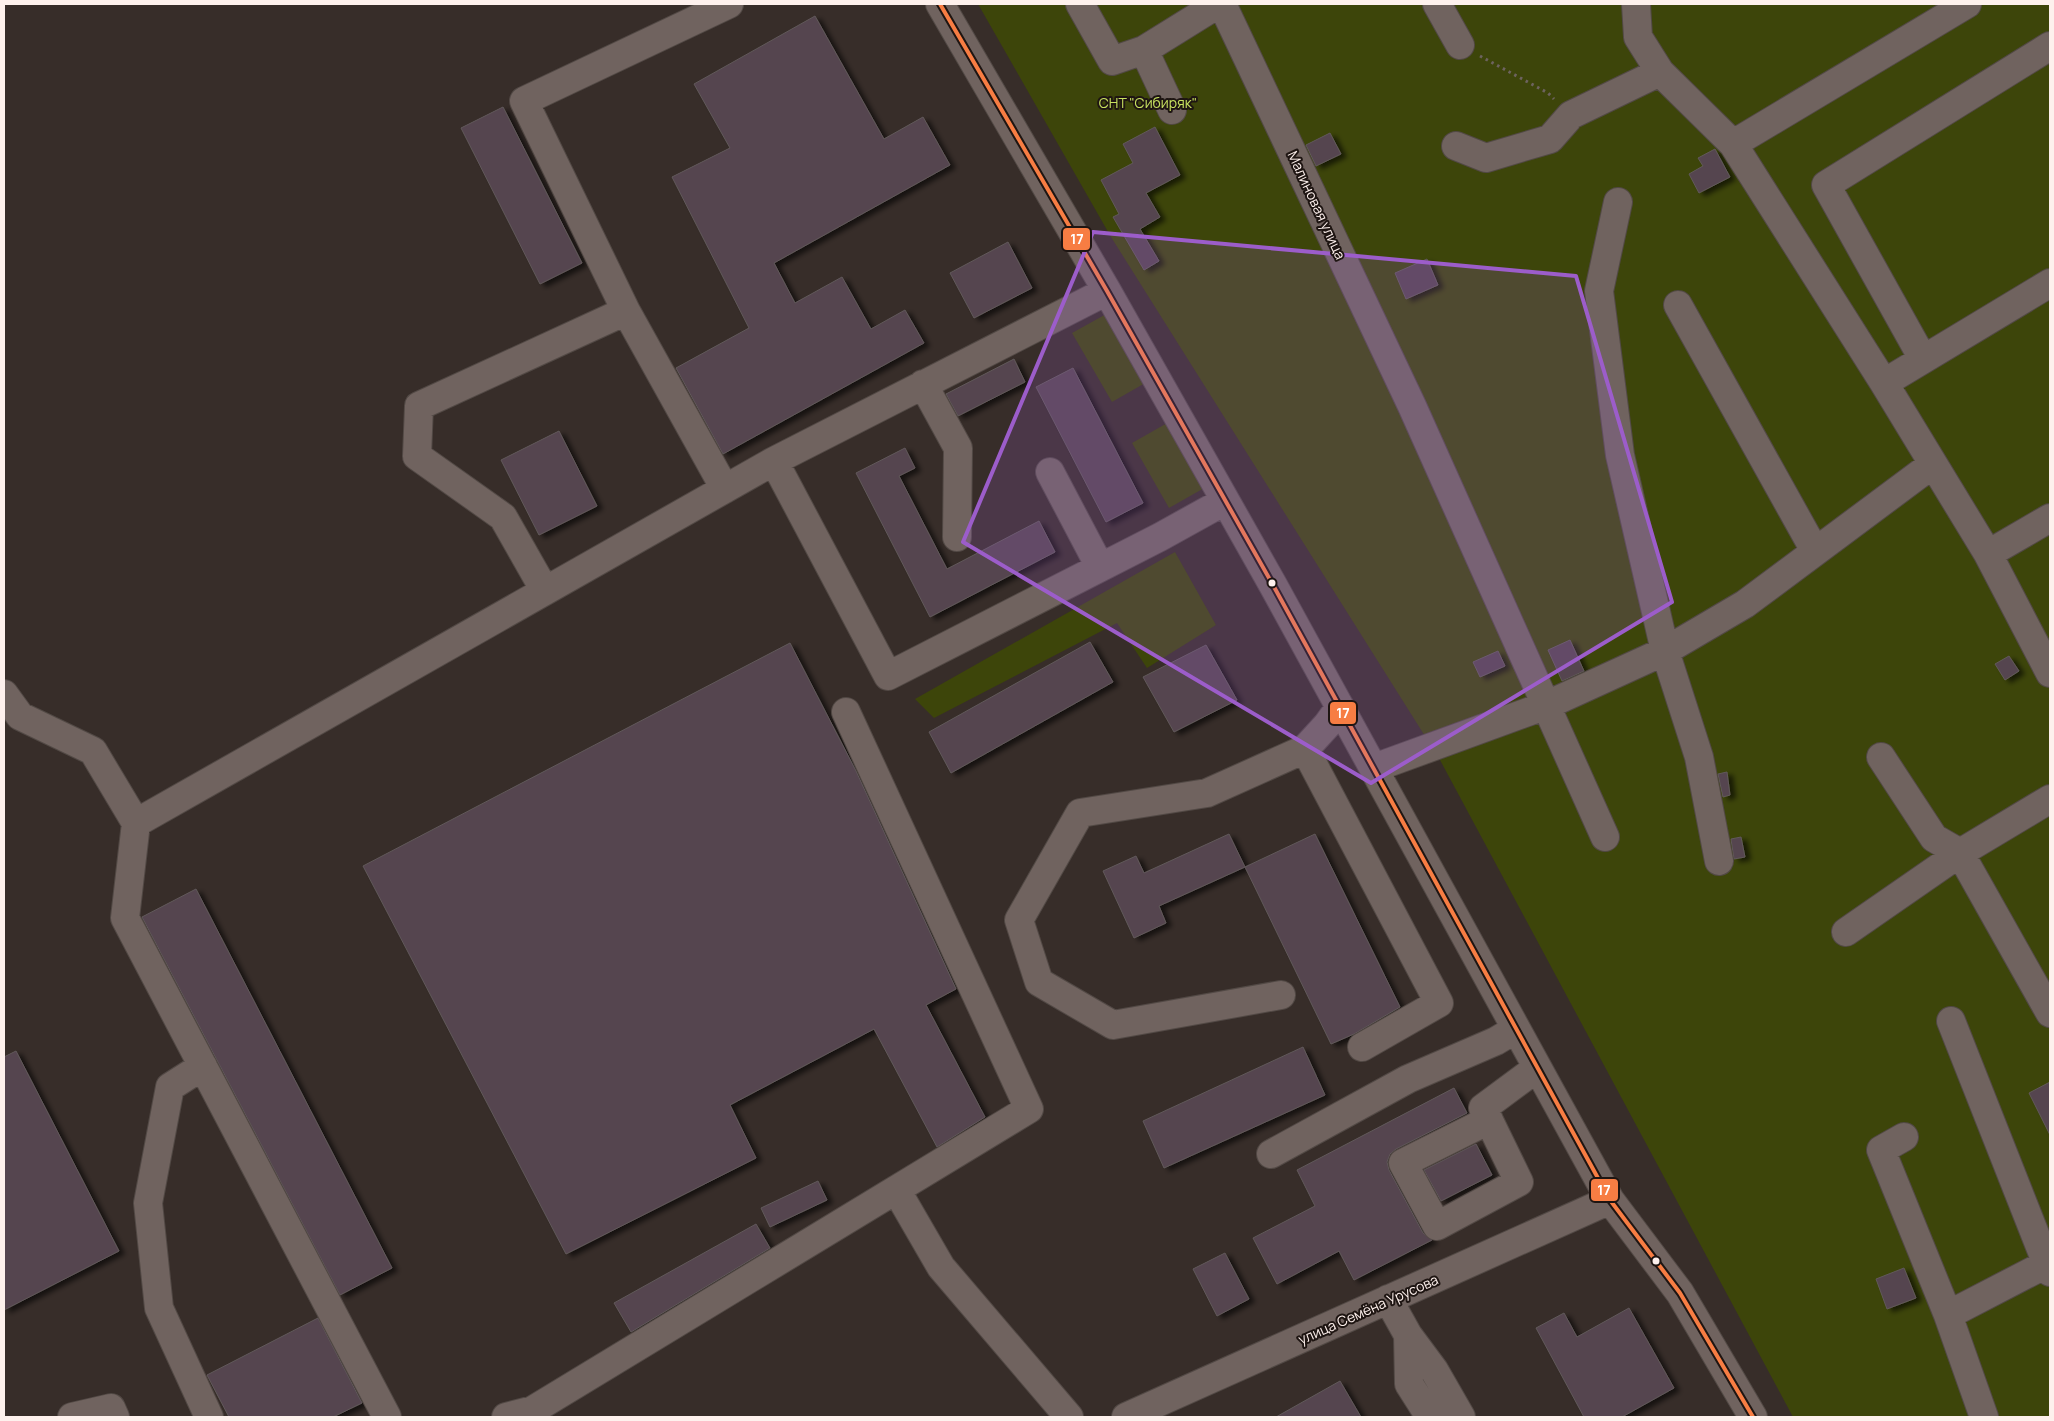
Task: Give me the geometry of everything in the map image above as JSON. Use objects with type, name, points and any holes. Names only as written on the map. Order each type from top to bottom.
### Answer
[{"type":"street","points":[[726,489],[626,311],[524,101],[729,4]]},
{"type":"street","points":[[940,4],[1107,291],[1225,501],[1374,768],[1610,1200],[1680,1293],[1753,1417]]},
{"type":"street","points":[[1080,4],[1112,61],[1144,50],[1220,4]]},
{"type":"street","name":"Малиновая улица","points":[[1220,4],[1412,406],[1547,705],[1604,837]]},
{"type":"street","points":[[1437,4],[1460,45]]},
{"type":"street","points":[[1636,4],[1638,37],[1660,72],[1733,144],[1884,383],[1988,554],[2050,673]]},
{"type":"street","points":[[1733,144],[1967,4]]},
{"type":"street","points":[[1923,359],[1826,185],[2050,46]]},
{"type":"street","points":[[1144,50],[1172,110]]},
{"type":"street","points":[[1456,146],[1486,158],[1550,139],[1571,115],[1660,72]]},
{"type":"street","points":[[1618,202],[1599,291],[1620,455],[1665,651],[1699,757],[1719,861]]},
{"type":"street","points":[[1884,383],[2050,283]]},
{"type":"street","points":[[136,823],[774,461],[1107,291]]},
{"type":"street","points":[[1678,305],[1815,551]]},
{"type":"street","points":[[545,591],[503,517],[417,456],[419,406],[626,311]]},
{"type":"street","points":[[923,384],[958,448],[957,537]]},
{"type":"street","points":[[774,461],[888,676],[1225,501]]},
{"type":"street","points":[[1374,768],[1547,705],[1665,651],[1745,604],[1933,464]]},
{"type":"street","points":[[1050,472],[1100,567]]},
{"type":"street","points":[[1988,554],[2050,518]]},
{"type":"street","points":[[4,694],[20,716],[93,751],[136,823],[125,918],[387,1417]]},
{"type":"street","points":[[1281,995],[1113,1025],[1039,982],[1019,920],[1080,813],[1207,793],[1305,749],[1327,725],[1340,707]]},
{"type":"street","points":[[506,1417],[534,1414],[1029,1109],[846,712]]},
{"type":"street","points":[[1305,749],[1439,1003],[1362,1047]]},
{"type":"street","points":[[1881,757],[1934,838],[1960,853],[2050,1013]]},
{"type":"street","points":[[1846,932],[1960,853],[2050,799]]},
{"type":"street","points":[[1948,1315],[2049,1266],[1951,1021]]},
{"type":"street","points":[[1271,1154],[1408,1079],[1496,1041],[1516,1029]]},
{"type":"street","points":[[203,1066],[170,1087],[148,1203],[159,1308],[209,1417]]},
{"type":"street","points":[[1489,1120],[1483,1108],[1537,1068]]},
{"type":"street","points":[[1904,1137],[1881,1150],[1948,1315],[1984,1417]]},
{"type":"street","points":[[897,1191],[940,1267],[1068,1417]]},
{"type":"street","name":"улица Семёна Урусова","points":[[1136,1415],[1388,1299],[1610,1200]]},
{"type":"street","points":[[1388,1299],[1408,1335],[1434,1370],[1461,1417]]},
{"type":"street","points":[[1408,1335],[1409,1384],[1430,1417]]},
{"type":"street","points":[[72,1417],[111,1408],[115,1417]]},
{"type":"path","points":[[1460,45],[1548,93],[1571,115]]},
{"type":"highlighted area","points":[[1093,232],[1576,276],[1672,602],[1371,783],[963,542]]},
{"type":"green space","name":"СНТ \"Сибиряк\"","points":[[978,4],[2050,4],[2050,1417],[1793,1417],[1440,760],[1111,237]]},
{"type":"green space","points":[[1108,313],[1147,382],[1112,402],[1072,333]]},
{"type":"green space","points":[[1169,422],[1206,487],[1169,508],[1132,443]]},
{"type":"green space","points":[[1175,552],[1216,625],[1147,668],[1117,623],[934,718],[915,699]]},
{"type":"building","points":[[815,16],[884,139],[923,117],[950,165],[774,263],[795,303],[842,277],[871,329],[905,310],[924,343],[723,454],[676,368],[749,328],[672,177],[730,148],[694,84]]},
{"type":"building","points":[[503,107],[582,263],[540,284],[461,128]]},
{"type":"building","points":[[1155,127],[1180,175],[1146,193],[1160,217],[1140,229],[1159,261],[1144,270],[1113,217],[1119,214],[1101,180],[1133,163],[1123,144]]},
{"type":"building","points":[[1330,133],[1341,154],[1316,166],[1306,145]]},
{"type":"building","points":[[1715,149],[1730,177],[1699,193],[1689,174],[1703,166],[1698,158]]},
{"type":"building","points":[[1008,242],[1032,288],[974,318],[950,273]]},
{"type":"building","points":[[1427,259],[1438,285],[1406,299],[1395,273]]},
{"type":"building","points":[[1014,359],[1025,382],[958,416],[946,394]]},
{"type":"building","points":[[1073,368],[1143,503],[1106,522],[1036,387]]},
{"type":"building","points":[[559,431],[597,506],[539,535],[501,460]]},
{"type":"building","points":[[905,448],[915,468],[899,476],[947,569],[1039,521],[1055,552],[930,617],[856,473]]},
{"type":"building","points":[[1570,640],[1584,671],[1562,681],[1548,650]]},
{"type":"building","points":[[1090,642],[1113,682],[951,773],[929,732]]},
{"type":"building","points":[[790,643],[856,771],[956,989],[926,1005],[985,1117],[937,1147],[874,1029],[730,1105],[756,1158],[566,1254],[363,866]]},
{"type":"building","points":[[1206,645],[1237,700],[1174,732],[1143,677]]},
{"type":"building","points":[[1498,651],[1505,666],[1480,677],[1473,662]]},
{"type":"building","points":[[2009,656],[2019,671],[2005,680],[1995,664]]},
{"type":"building","points":[[1727,772],[1730,795],[1723,797],[1718,774]]},
{"type":"building","points":[[1229,834],[1245,867],[1159,906],[1166,923],[1134,938],[1103,871],[1136,856],[1144,873]]},
{"type":"building","points":[[1315,834],[1400,1007],[1354,1034],[1331,1044],[1245,867]]},
{"type":"building","points":[[1741,837],[1745,857],[1734,859],[1731,839]]},
{"type":"building","points":[[196,889],[392,1268],[340,1295],[142,917]]},
{"type":"building","points":[[1303,1047],[1325,1095],[1164,1168],[1143,1121]]},
{"type":"building","points":[[16,1051],[119,1251],[4,1310],[4,1057]]},
{"type":"building","points":[[2050,1082],[2050,1135],[2029,1093]]},
{"type":"building","points":[[1454,1088],[1467,1113],[1396,1149],[1390,1154],[1387,1162],[1389,1170],[1423,1233],[1432,1240],[1354,1280],[1339,1251],[1277,1284],[1253,1238],[1315,1206],[1297,1170]]},
{"type":"building","points":[[1476,1144],[1492,1175],[1441,1201],[1424,1170]]},
{"type":"building","points":[[818,1181],[827,1200],[770,1227],[761,1208]]},
{"type":"building","points":[[756,1224],[770,1248],[631,1332],[614,1303]]},
{"type":"building","points":[[1225,1253],[1249,1299],[1217,1316],[1193,1269]]},
{"type":"building","points":[[1904,1268],[1916,1298],[1887,1309],[1876,1279]]},
{"type":"building","points":[[1629,1308],[1674,1388],[1622,1417],[1584,1417],[1536,1328],[1564,1313],[1577,1337]]},
{"type":"building","points":[[318,1318],[362,1403],[333,1417],[229,1417],[207,1375]]},
{"type":"building","points":[[1340,1381],[1361,1417],[1276,1417]]},
{"type":"transit line","name":"17","points":[[940,4],[1107,291],[1273,585],[1610,1200],[1680,1293],[1753,1417]]}]
